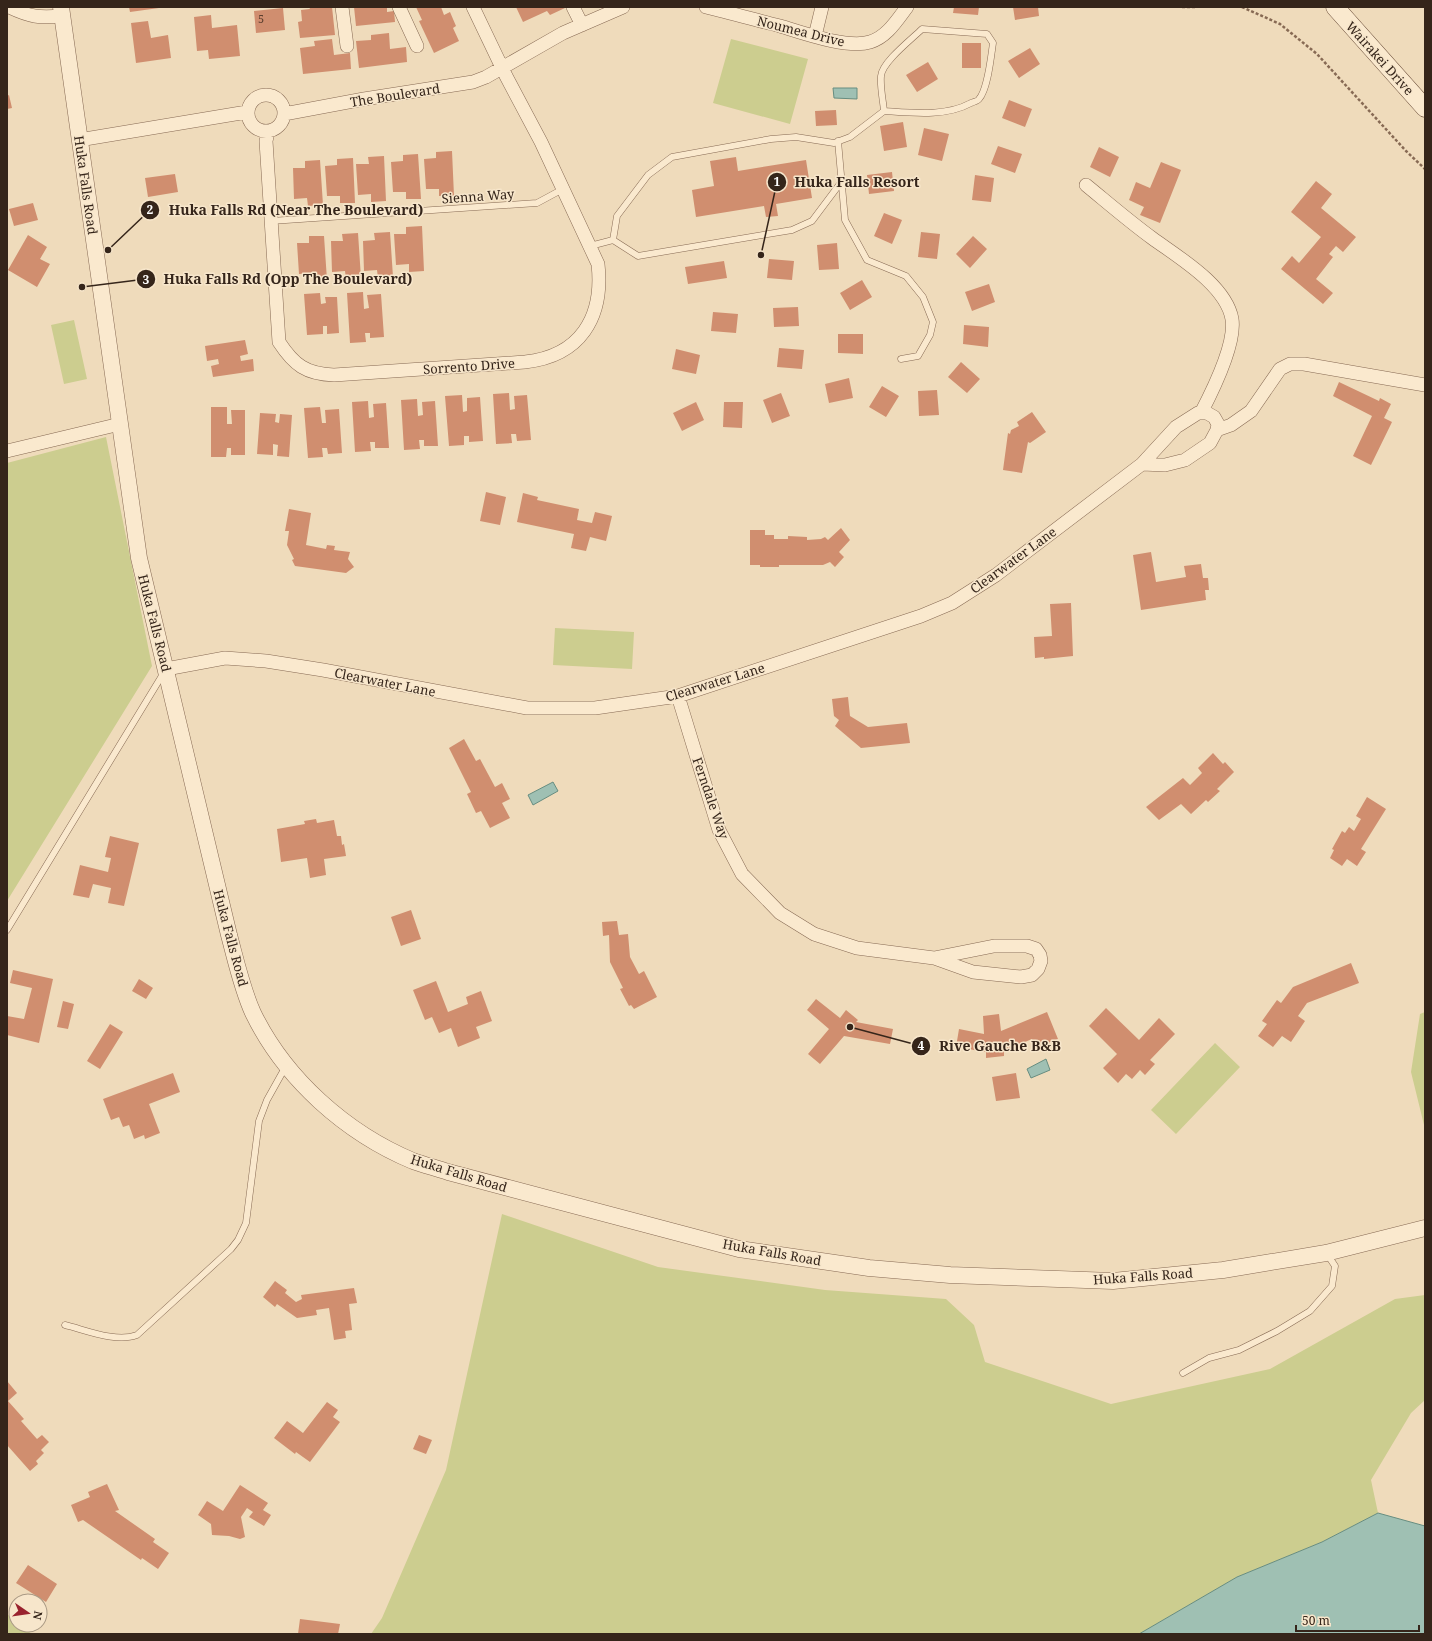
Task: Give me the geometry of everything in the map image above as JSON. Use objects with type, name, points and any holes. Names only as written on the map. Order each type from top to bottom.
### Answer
[{"type":"main road","name":"Wairakei Drive","points":[[1335,7],[1425,108]]},
{"type":"street","points":[[9,7],[24,14],[43,18],[61,12]]},
{"type":"street","points":[[342,7],[347,46]]},
{"type":"street","points":[[399,7],[417,46]]},
{"type":"street","points":[[473,7],[503,68],[563,33],[623,7]]},
{"type":"street","points":[[573,7],[582,25]]},
{"type":"street","name":"Noumea Drive","points":[[706,7],[738,11],[815,36],[849,44],[871,42],[883,36],[907,7]]},
{"type":"street","points":[[815,36],[822,7]]},
{"type":"street","name":"Huka Falls Road","points":[[61,12],[139,558],[229,935],[242,982],[253,1013],[271,1045],[286,1066],[313,1095],[363,1134],[414,1161],[448,1172],[739,1249],[869,1268],[950,1275],[1113,1281],[1223,1270],[1326,1253],[1425,1228]]},
{"type":"street","name":"The Boulevard","points":[[284,114],[364,99],[473,82],[503,68]]},
{"type":"street","name":"Sorrento Drive","points":[[268,132],[266,141],[279,342],[288,355],[301,368],[318,374],[334,376],[540,361],[554,356],[567,348],[588,327],[595,313],[599,298],[600,281],[598,264],[563,189],[503,68]]},
{"type":"street","points":[[264,95],[276,98],[283,108],[284,114],[280,126],[268,132],[255,129],[251,124],[247,112],[253,100],[264,95]]},
{"type":"street","points":[[79,140],[247,112]]},
{"type":"street","points":[[1086,186],[1152,238],[1194,268],[1206,279],[1228,307],[1232,320],[1232,337],[1226,356],[1201,413],[1207,413],[1214,417],[1218,424],[1218,430],[1210,443],[1185,460],[1165,465],[1142,464]]},
{"type":"street","points":[[1218,430],[1232,425],[1251,411],[1280,369],[1290,364],[1312,365],[1425,384]]},
{"type":"street","name":"Clearwater Lane","points":[[166,669],[226,658],[266,661],[323,670],[527,708],[595,708],[678,696],[921,616],[952,603],[996,575],[1142,464],[1176,427],[1198,413],[1201,413]]},
{"type":"street","points":[[7,451],[120,424]]},
{"type":"street","name":"Ferndale Way","points":[[678,696],[719,830],[742,874],[780,913],[814,934],[857,948],[934,958],[973,972],[1021,977],[1032,975],[1038,969],[1041,961],[1040,955],[1036,949],[1027,946],[994,946],[934,958]]},
{"type":"lane","points":[[614,240],[617,216],[648,175],[672,157],[777,138],[796,137],[834,143],[850,137],[884,111],[912,113],[949,111],[965,106],[979,99],[988,79],[993,43],[987,34],[922,29],[895,55],[880,75],[884,111]]},
{"type":"lane","points":[[838,142],[845,220],[868,260],[906,276],[923,297],[933,322],[930,335],[918,356],[901,359]]},
{"type":"lane","points":[[590,246],[614,240],[638,256],[792,230],[812,221],[842,182]]},
{"type":"lane","name":"Sienna Way","points":[[271,221],[537,203],[563,189]]},
{"type":"lane","points":[[7,930],[166,669]]},
{"type":"lane","points":[[65,1325],[118,1338],[137,1335],[231,1249],[238,1240],[246,1223],[257,1132],[261,1115],[267,1100],[286,1066]]},
{"type":"lane","points":[[1183,1373],[1209,1358],[1239,1350],[1310,1312],[1332,1286],[1335,1266],[1326,1253]]},
{"type":"path","points":[[1182,7],[1197,7]]},
{"type":"path","points":[[1242,7],[1280,24],[1317,54],[1406,151],[1425,169]]},
{"type":"green space","points":[[731,39],[808,59],[790,124],[713,103]]},
{"type":"green space","points":[[74,320],[87,379],[64,384],[51,325]]},
{"type":"green space","points":[[106,437],[152,666],[7,901],[7,463]]},
{"type":"green space","points":[[555,628],[634,632],[632,669],[553,665]]},
{"type":"green space","points":[[1425,1012],[1425,1129],[1411,1072],[1420,1014]]},
{"type":"green space","points":[[1215,1043],[1240,1067],[1176,1134],[1151,1110]]},
{"type":"green space","points":[[502,1214],[658,1267],[825,1290],[946,1299],[974,1325],[985,1362],[1111,1404],[1270,1369],[1395,1299],[1425,1295],[1425,1400],[1411,1413],[1371,1480],[1378,1513],[1322,1542],[1237,1577],[1139,1634],[371,1634],[382,1618],[446,1470]]},
{"type":"green space","points":[[7,1614],[8,1633],[32,1634],[7,1634]]},
{"type":"shaded area","points":[[833,88],[857,88],[857,99],[834,98]]},
{"type":"shaded area","points":[[553,782],[558,791],[533,805],[528,795]]},
{"type":"shaded area","points":[[1046,1059],[1050,1070],[1031,1078],[1027,1069]]},
{"type":"shaded area","points":[[1378,1513],[1425,1526],[1425,1634],[1139,1634],[1237,1577],[1322,1542]]},
{"type":"building","points":[[129,7],[159,7],[159,8],[130,12]]},
{"type":"building","points":[[309,7],[332,7],[335,35],[300,38],[298,22],[302,21],[301,10],[310,9]]},
{"type":"building","points":[[354,7],[387,7],[387,12],[394,11],[395,22],[356,26]]},
{"type":"building","points":[[416,7],[441,7],[444,15],[450,12],[456,26],[453,28],[459,41],[434,53],[419,21],[422,20]]},
{"type":"building","points":[[516,7],[565,8],[550,15],[547,11],[523,22]]},
{"type":"building","points":[[954,7],[979,7],[978,15],[953,13]]},
{"type":"building","points":[[1013,7],[1038,7],[1039,16],[1015,20]]},
{"type":"building","points":[[283,8],[285,30],[256,33],[254,11]]},
{"type":"building","points":[[211,15],[212,28],[237,25],[240,56],[209,59],[208,50],[197,51],[194,17]]},
{"type":"building","points":[[148,21],[151,38],[168,35],[171,58],[136,63],[131,23]]},
{"type":"building","points":[[389,33],[390,49],[406,47],[407,62],[359,68],[356,41],[371,40],[371,35]]},
{"type":"building","points":[[332,39],[334,55],[350,53],[351,69],[303,74],[300,48],[315,46],[314,41]]},
{"type":"building","points":[[962,43],[981,43],[981,68],[962,68]]},
{"type":"building","points":[[1030,48],[1040,64],[1019,78],[1008,61]]},
{"type":"building","points":[[928,62],[938,79],[917,92],[906,75]]},
{"type":"building","points":[[9,95],[12,108],[7,109],[7,96]]},
{"type":"building","points":[[1009,100],[1032,109],[1025,127],[1002,118]]},
{"type":"building","points":[[836,110],[837,125],[816,126],[815,111]]},
{"type":"building","points":[[903,122],[907,147],[884,151],[880,126]]},
{"type":"building","points":[[924,128],[949,134],[942,161],[918,155]]},
{"type":"building","points":[[998,146],[1022,154],[1015,173],[991,164]]},
{"type":"building","points":[[1099,147],[1119,157],[1110,177],[1090,167]]},
{"type":"building","points":[[452,151],[454,196],[439,196],[439,189],[426,189],[424,159],[436,158],[436,152]]},
{"type":"building","points":[[418,154],[421,199],[406,199],[406,192],[393,192],[391,162],[403,161],[403,155]]},
{"type":"building","points":[[384,156],[386,201],[371,202],[371,194],[358,195],[356,164],[369,164],[368,157]]},
{"type":"building","points":[[736,157],[738,171],[806,160],[812,198],[776,204],[778,216],[766,217],[764,206],[696,217],[692,190],[714,186],[710,161]]},
{"type":"building","points":[[353,158],[355,203],[340,203],[340,196],[327,196],[325,166],[337,165],[337,159]]},
{"type":"building","points":[[320,160],[323,205],[308,206],[307,198],[294,199],[293,168],[305,168],[305,161]]},
{"type":"building","points":[[1161,162],[1181,170],[1160,223],[1140,215],[1144,207],[1129,200],[1136,182],[1150,188]]},
{"type":"building","points":[[892,172],[894,191],[869,194],[867,175]]},
{"type":"building","points":[[175,174],[178,192],[148,197],[145,178]]},
{"type":"building","points":[[975,175],[994,178],[991,202],[972,200]]},
{"type":"building","points":[[1316,181],[1332,194],[1321,208],[1356,237],[1343,252],[1336,246],[1329,254],[1333,257],[1316,279],[1333,293],[1323,304],[1281,269],[1292,256],[1299,263],[1321,237],[1291,212]]},
{"type":"building","points":[[33,203],[38,220],[14,226],[9,209]]},
{"type":"building","points":[[884,213],[902,220],[892,244],[874,236]]},
{"type":"building","points":[[422,226],[424,271],[409,272],[409,264],[396,265],[394,234],[406,234],[406,227]]},
{"type":"building","points":[[390,232],[393,277],[378,278],[377,270],[364,271],[363,241],[375,240],[374,233]]},
{"type":"building","points":[[921,232],[940,234],[937,259],[918,257]]},
{"type":"building","points":[[358,233],[361,278],[346,279],[345,271],[332,272],[331,241],[343,241],[342,234]]},
{"type":"building","points":[[28,235],[47,247],[40,259],[50,264],[37,287],[8,270]]},
{"type":"building","points":[[309,236],[324,236],[327,280],[312,281],[312,273],[299,274],[297,243],[309,243]]},
{"type":"building","points":[[973,236],[987,249],[970,268],[956,254]]},
{"type":"building","points":[[837,243],[839,269],[819,270],[817,245]]},
{"type":"building","points":[[769,259],[794,261],[792,280],[767,278]]},
{"type":"building","points":[[724,261],[727,278],[688,284],[685,267]]},
{"type":"building","points":[[862,280],[872,297],[850,310],[840,293]]},
{"type":"building","points":[[989,284],[995,302],[972,311],[965,292]]},
{"type":"building","points":[[363,292],[364,309],[369,308],[367,295],[381,294],[384,337],[370,338],[370,333],[365,333],[366,342],[350,343],[347,293]]},
{"type":"building","points":[[320,293],[321,304],[326,303],[325,297],[337,297],[339,333],[327,334],[327,326],[323,326],[323,334],[307,335],[304,294]]},
{"type":"building","points":[[798,307],[799,326],[774,327],[773,308]]},
{"type":"building","points":[[713,312],[738,314],[736,333],[711,331]]},
{"type":"building","points":[[964,325],[989,327],[988,347],[963,344]]},
{"type":"building","points":[[838,334],[863,334],[863,354],[838,353]]},
{"type":"building","points":[[245,340],[248,354],[240,356],[241,361],[253,359],[254,371],[213,377],[211,366],[219,364],[218,359],[207,361],[205,346]]},
{"type":"building","points":[[779,348],[804,350],[802,369],[777,367]]},
{"type":"building","points":[[676,349],[700,355],[696,374],[672,369]]},
{"type":"building","points":[[961,362],[980,379],[967,393],[948,377]]},
{"type":"building","points":[[849,378],[853,398],[829,403],[825,384]]},
{"type":"building","points":[[1339,382],[1379,401],[1380,398],[1391,404],[1384,418],[1392,422],[1371,465],[1353,456],[1372,416],[1333,396]]},
{"type":"building","points":[[882,386],[899,396],[886,417],[869,407]]},
{"type":"building","points":[[937,390],[939,415],[919,416],[918,391]]},
{"type":"building","points":[[509,393],[510,410],[515,409],[514,396],[527,395],[531,440],[517,441],[516,434],[511,434],[512,443],[496,444],[493,394]]},
{"type":"building","points":[[781,393],[790,416],[772,423],[763,400]]},
{"type":"building","points":[[462,395],[463,412],[467,411],[467,398],[480,397],[483,441],[469,442],[469,436],[464,436],[464,445],[449,446],[445,396]]},
{"type":"building","points":[[417,399],[418,416],[423,415],[422,402],[435,401],[438,446],[424,446],[424,440],[419,440],[420,449],[404,450],[401,400]]},
{"type":"building","points":[[368,401],[369,418],[374,417],[373,404],[386,403],[389,448],[375,448],[375,442],[370,442],[371,451],[355,452],[352,402]]},
{"type":"building","points":[[696,402],[704,420],[682,431],[673,413]]},
{"type":"building","points":[[724,402],[743,402],[742,428],[723,427]]},
{"type":"building","points":[[211,407],[227,407],[227,424],[232,424],[231,410],[245,410],[245,455],[231,455],[231,448],[227,448],[226,457],[211,457]]},
{"type":"building","points":[[320,407],[322,423],[326,423],[325,410],[339,409],[342,453],[328,454],[327,448],[322,448],[323,457],[308,458],[304,408]]},
{"type":"building","points":[[1032,412],[1046,432],[1030,443],[1028,442],[1022,473],[1003,470],[1008,433],[1010,434],[1011,430],[1019,426],[1017,422]]},
{"type":"building","points":[[260,413],[276,414],[275,422],[279,423],[280,414],[292,415],[289,457],[277,456],[278,445],[273,444],[273,455],[257,454]]},
{"type":"building","points":[[486,492],[506,497],[500,525],[480,521]]},
{"type":"building","points":[[523,493],[538,497],[537,500],[579,509],[577,520],[592,523],[595,512],[612,516],[606,541],[590,537],[586,551],[571,548],[574,534],[517,522]]},
{"type":"building","points":[[289,509],[311,513],[306,545],[326,549],[327,545],[335,546],[334,550],[350,552],[348,559],[354,567],[346,573],[295,566],[292,560],[294,559],[287,545],[289,531],[285,531]]},
{"type":"building","points":[[841,528],[850,540],[839,552],[844,557],[835,567],[830,562],[823,565],[779,565],[779,567],[760,567],[760,565],[750,565],[750,530],[765,530],[765,535],[774,535],[774,539],[788,539],[788,536],[807,537],[807,540],[821,539],[825,537],[828,540]]},
{"type":"building","points":[[1151,552],[1156,582],[1186,577],[1184,566],[1201,564],[1203,578],[1208,578],[1209,590],[1205,590],[1206,600],[1141,610],[1133,555]]},
{"type":"building","points":[[1071,603],[1073,656],[1044,659],[1044,657],[1035,658],[1034,637],[1052,636],[1050,604]]},
{"type":"building","points":[[848,697],[850,716],[868,727],[907,723],[910,743],[861,748],[835,726],[839,720],[834,716],[832,699]]},
{"type":"building","points":[[464,739],[476,761],[480,759],[495,787],[502,783],[510,799],[502,803],[510,818],[490,828],[481,811],[476,813],[467,794],[471,792],[449,748]]},
{"type":"building","points":[[1213,753],[1223,764],[1225,762],[1234,772],[1217,789],[1220,791],[1208,802],[1206,800],[1191,814],[1181,804],[1159,820],[1146,807],[1183,778],[1190,785],[1202,773],[1198,768]]},
{"type":"building","points":[[1367,797],[1386,809],[1361,849],[1366,852],[1357,866],[1347,859],[1342,866],[1330,858],[1334,850],[1332,849],[1342,831],[1345,833],[1349,827],[1354,831],[1361,819],[1356,816]]},
{"type":"building","points":[[316,819],[317,823],[334,820],[337,836],[341,836],[342,845],[344,844],[346,856],[324,859],[326,875],[310,878],[307,858],[281,862],[277,829],[305,824],[304,821]]},
{"type":"building","points":[[110,836],[139,843],[124,906],[108,903],[111,888],[93,884],[89,898],[73,895],[80,865],[108,872],[111,858],[105,857]]},
{"type":"building","points":[[411,910],[421,939],[401,946],[391,917]]},
{"type":"building","points":[[617,921],[619,935],[628,934],[630,957],[639,974],[644,971],[657,997],[634,1009],[631,1005],[629,1006],[620,989],[623,988],[610,962],[609,935],[603,936],[602,922]]},
{"type":"building","points":[[1351,963],[1359,983],[1307,1003],[1298,1016],[1305,1021],[1291,1042],[1282,1036],[1273,1047],[1258,1036],[1267,1024],[1262,1021],[1277,1000],[1281,1003],[1293,987]]},
{"type":"building","points":[[13,970],[53,979],[39,1043],[7,1035],[7,1016],[24,1019],[32,988],[10,983]]},
{"type":"building","points":[[139,979],[153,988],[146,999],[132,991]]},
{"type":"building","points":[[436,981],[448,1012],[468,1004],[466,997],[481,991],[492,1021],[476,1027],[480,1038],[458,1047],[451,1028],[439,1033],[432,1017],[425,1020],[413,990]]},
{"type":"building","points":[[816,999],[840,1018],[846,1010],[858,1020],[856,1022],[893,1029],[890,1044],[844,1036],[820,1064],[808,1054],[829,1029],[807,1010]]},
{"type":"building","points":[[63,1001],[74,1004],[68,1029],[57,1027]]},
{"type":"building","points":[[1106,1008],[1139,1040],[1159,1018],[1175,1034],[1150,1060],[1155,1064],[1145,1075],[1140,1070],[1132,1079],[1126,1074],[1118,1083],[1103,1068],[1117,1054],[1089,1026]]},
{"type":"building","points":[[1047,1012],[1058,1039],[1035,1048],[1032,1039],[1004,1051],[1004,1056],[986,1058],[986,1052],[956,1047],[959,1029],[984,1034],[983,1016],[999,1014],[1001,1031]]},
{"type":"building","points":[[110,1024],[123,1032],[100,1069],[87,1061]]},
{"type":"building","points":[[173,1073],[180,1092],[149,1104],[160,1133],[145,1139],[144,1135],[134,1139],[129,1125],[123,1127],[119,1117],[111,1120],[103,1099]]},
{"type":"building","points":[[1016,1073],[1020,1098],[996,1101],[992,1077]]},
{"type":"building","points":[[275,1281],[287,1290],[285,1293],[296,1302],[302,1299],[301,1295],[354,1288],[357,1303],[349,1304],[352,1330],[345,1331],[346,1338],[334,1340],[329,1308],[316,1310],[317,1315],[297,1318],[277,1304],[275,1307],[263,1297]]},
{"type":"building","points":[[7,1381],[17,1393],[8,1401],[24,1419],[21,1421],[37,1439],[42,1435],[49,1442],[41,1450],[44,1453],[36,1461],[38,1464],[30,1471],[7,1445]]},
{"type":"building","points":[[327,1402],[338,1410],[333,1417],[340,1422],[310,1462],[296,1452],[295,1454],[274,1438],[287,1421],[303,1433]]},
{"type":"building","points":[[419,1435],[432,1440],[426,1454],[413,1449]]},
{"type":"building","points":[[107,1484],[119,1510],[115,1511],[155,1539],[153,1542],[169,1553],[158,1569],[142,1558],[141,1560],[83,1520],[78,1522],[71,1505],[90,1497],[88,1492]]},
{"type":"building","points":[[240,1485],[268,1503],[263,1510],[271,1515],[264,1526],[249,1517],[253,1512],[247,1508],[241,1517],[245,1537],[240,1539],[229,1536],[212,1535],[211,1524],[198,1515],[207,1501],[223,1511]]},
{"type":"building","points":[[28,1565],[57,1584],[48,1599],[48,1593],[32,1593],[16,1583]]},
{"type":"building","points":[[300,1619],[340,1624],[338,1634],[298,1634]]},
{"type":"place","name":"Huka Falls Rd (Near The Boulevard)","points":[[108,250]]},
{"type":"place","name":"Huka Falls Resort","points":[[761,255]]},
{"type":"place","name":"Huka Falls Rd (Opp The Boulevard)","points":[[82,287]]},
{"type":"place","name":"Rive Gauche B&B","points":[[850,1027]]}]
